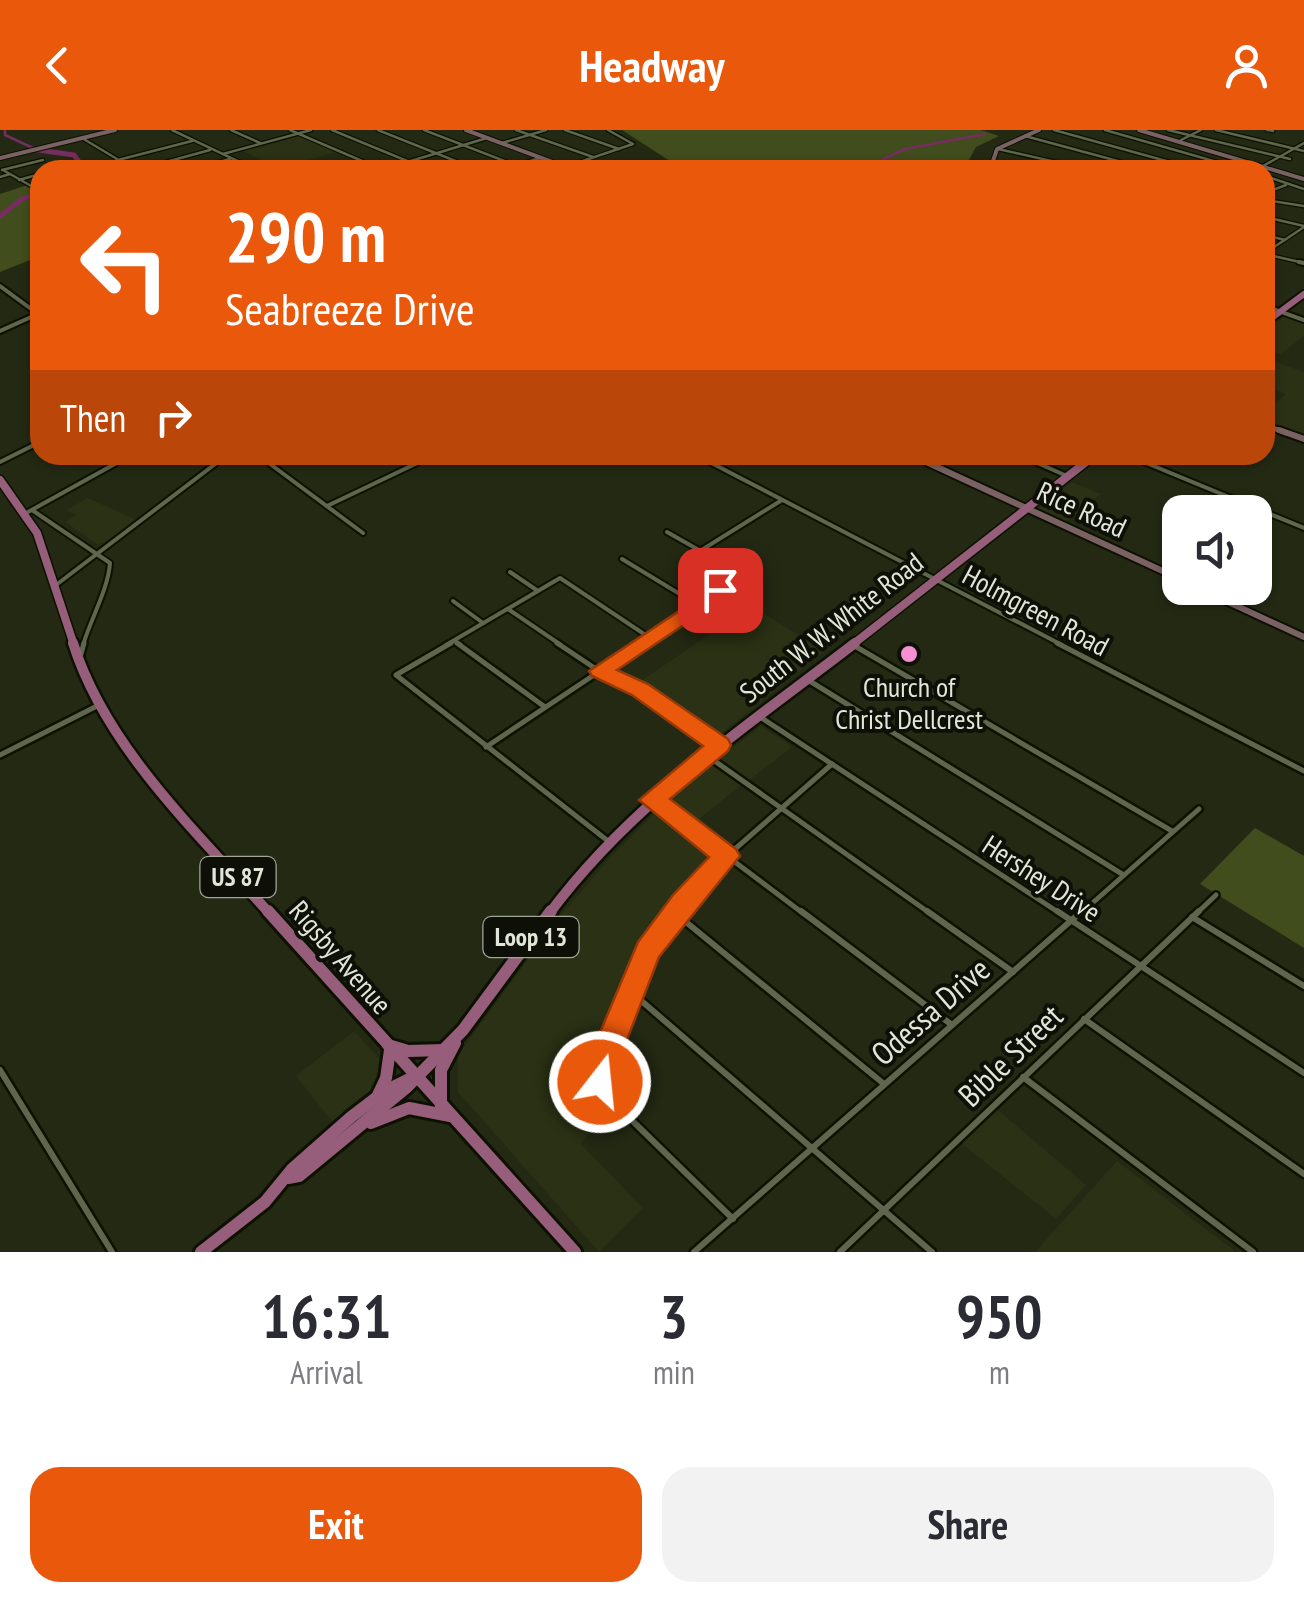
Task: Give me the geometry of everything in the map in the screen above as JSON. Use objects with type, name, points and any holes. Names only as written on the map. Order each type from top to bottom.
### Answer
[{"type":"main road","points":[[0,158],[114,130]]},
{"type":"main road","points":[[466,130],[546,160]]},
{"type":"main road","points":[[992,160],[998,148],[1039,130]]},
{"type":"main road","points":[[1139,130],[1244,160]]},
{"type":"main road","points":[[1275,170],[1304,179]]},
{"type":"main road","points":[[1275,316],[1304,294]]},
{"type":"main road","points":[[1275,429],[1304,439]]},
{"type":"main road","name":"Rice Road","points":[[933,465],[1162,571]]},
{"type":"main road","name":"South W. W. White Road","points":[[201,1252],[288,1178],[299,1176],[407,1087],[413,1076],[460,1034],[544,918],[608,841],[652,800],[1082,465]]},
{"type":"main road","name":"Rigsby Avenue","points":[[0,480],[30,511],[42,538],[78,660],[99,705],[146,769],[413,1076],[575,1252]]},
{"type":"main road","points":[[1236,605],[1304,636]]},
{"type":"main road","points":[[364,1119],[409,1108],[446,1111],[441,1070],[460,1034]]},
{"type":"main road","points":[[377,1098],[386,1078],[387,1046],[408,1051],[444,1050]]},
{"type":"main road","name":"South W. W. White Road","points":[[364,1119],[377,1098],[400,1079],[413,1076]]},
{"type":"street","points":[[172,130],[237,160]]},
{"type":"street","points":[[231,130],[261,144]]},
{"type":"street","points":[[290,130],[359,160]]},
{"type":"street","points":[[223,154],[310,130]]},
{"type":"street","points":[[332,130],[403,160]]},
{"type":"street","points":[[378,130],[453,160]]},
{"type":"street","points":[[424,130],[501,160]]},
{"type":"street","points":[[516,130],[592,158]]},
{"type":"street","points":[[502,143],[546,130]]},
{"type":"street","points":[[565,130],[619,149]]},
{"type":"street","points":[[586,160],[634,144],[608,130]]},
{"type":"street","points":[[1054,130],[1159,160]]},
{"type":"street","points":[[1105,130],[1211,160]]},
{"type":"street","points":[[1168,130],[1290,160]]},
{"type":"street","points":[[1181,140],[1201,130]]},
{"type":"street","points":[[1216,130],[1304,151]]},
{"type":"street","points":[[1267,130],[1273,132]]},
{"type":"street","points":[[1025,136],[1115,160]]},
{"type":"street","points":[[82,138],[118,160],[195,140]]},
{"type":"street","points":[[414,160],[487,138]]},
{"type":"street","points":[[1274,160],[1304,142]]},
{"type":"street","points":[[998,148],[1049,160]]},
{"type":"street","points":[[174,160],[213,150]]},
{"type":"street","points":[[1223,160],[1232,156]]},
{"type":"street","points":[[226,160],[233,158]]},
{"type":"street","points":[[534,160],[540,158]]},
{"type":"street","points":[[1,169],[30,163]]},
{"type":"street","points":[[1,169],[30,186]]},
{"type":"street","points":[[0,177],[10,174]]},
{"type":"street","points":[[19,180],[30,177]]},
{"type":"street","points":[[1275,179],[1304,189]]},
{"type":"street","points":[[1275,189],[1289,184]]},
{"type":"street","points":[[1275,202],[1304,206]]},
{"type":"street","points":[[1275,219],[1304,226]]},
{"type":"street","points":[[1275,247],[1304,226]]},
{"type":"street","points":[[1275,238],[1285,240]]},
{"type":"street","points":[[1275,256],[1304,263]]},
{"type":"street","points":[[0,286],[30,308]]},
{"type":"street","points":[[1275,310],[1304,320]]},
{"type":"street","points":[[0,331],[30,318]]},
{"type":"street","points":[[0,462],[30,447]]},
{"type":"street","points":[[30,511],[112,465]]},
{"type":"street","points":[[56,585],[213,465]]},
{"type":"street","points":[[272,465],[363,533]]},
{"type":"street","points":[[327,506],[413,465]]},
{"type":"street","name":"Holmgreen Road","points":[[715,465],[1304,771]]},
{"type":"street","points":[[1042,465],[1067,476]]},
{"type":"street","points":[[1151,465],[1304,528]]},
{"type":"street","points":[[700,551],[782,500]]},
{"type":"street","points":[[30,511],[108,559],[110,572],[78,660]]},
{"type":"street","points":[[486,747],[743,576],[668,532]]},
{"type":"street","points":[[622,559],[698,606]]},
{"type":"street","points":[[510,572],[538,591]]},
{"type":"street","points":[[608,841],[396,676],[560,578],[650,638]]},
{"type":"street","points":[[453,601],[484,623]]},
{"type":"street","points":[[508,608],[720,745]]},
{"type":"street","points":[[455,641],[545,708]]},
{"type":"street","points":[[850,644],[1174,832]]},
{"type":"street","points":[[806,678],[1124,875]]},
{"type":"street","points":[[0,755],[99,705]]},
{"type":"street","name":"Hershey Drive","points":[[758,716],[1304,1074]]},
{"type":"street","points":[[706,756],[1013,972]]},
{"type":"street","points":[[733,1218],[609,1098],[600,1082],[600,1068],[652,944],[675,913],[727,856],[832,764]]},
{"type":"street","points":[[652,800],[952,1025]]},
{"type":"street","name":"Odessa Drive","points":[[694,1252],[1200,809]]},
{"type":"street","name":"Bible Street","points":[[840,1252],[1216,895]]},
{"type":"street","points":[[675,913],[884,1084]]},
{"type":"street","points":[[1192,917],[1304,986]]},
{"type":"street","points":[[630,990],[932,1252]]},
{"type":"street","points":[[1084,1019],[1304,1174]]},
{"type":"street","points":[[0,1070],[112,1252]]},
{"type":"street","points":[[1023,1077],[1254,1252]]},
{"type":"shaded area","points":[[622,130],[981,130],[999,136],[976,147],[969,160],[668,160]]},
{"type":"shaded area","points":[[297,134],[337,152],[308,160],[262,160],[240,150]]},
{"type":"shaded area","points":[[30,184],[30,260],[0,272],[0,194]]},
{"type":"shaded area","points":[[1285,316],[1304,322],[1304,336],[1281,354],[1275,352],[1275,324]]},
{"type":"shaded area","points":[[1275,362],[1304,372],[1304,437],[1275,426],[1275,403],[1286,394],[1275,390]]},
{"type":"shaded area","points":[[1072,482],[1101,494],[1065,523],[1040,512],[1038,508]]},
{"type":"shaded area","points":[[88,498],[137,520],[108,542],[97,544],[65,522],[76,515],[66,510]]},
{"type":"shaded area","points":[[751,606],[825,651],[718,736],[642,686],[641,681]]},
{"type":"shaded area","points":[[761,726],[792,747],[747,782],[717,760]]},
{"type":"shaded area","points":[[713,763],[743,784],[695,822],[722,845],[640,949],[589,1070],[592,1089],[613,1112],[580,1143],[643,1208],[599,1252],[458,1092],[458,1055],[558,918],[608,860],[672,796]]},
{"type":"shaded area","points":[[1255,828],[1304,856],[1304,948],[1200,884]]},
{"type":"shaded area","points":[[354,1031],[380,1060],[377,1086],[334,1124],[296,1076]]},
{"type":"shaded area","points":[[997,1109],[1086,1185],[1056,1219],[961,1143]]},
{"type":"shaded area","points":[[1117,1161],[1207,1230],[1236,1252],[1035,1252]]},
{"type":"waterway","points":[[5,130],[5,135],[33,148]]},
{"type":"waterway","points":[[882,160],[905,149],[985,134]]},
{"type":"waterway","points":[[38,150],[74,155],[78,160]]},
{"type":"waterway","points":[[0,216],[30,196]]},
{"type":"place","name":"Church of Christ Dellcrest","points":[[909,654]]},
{"type":"route","points":[[600,1082],[600,1068],[648,951],[683,904],[727,856],[652,800],[720,745],[628,682],[600,671],[720,590]]}]
